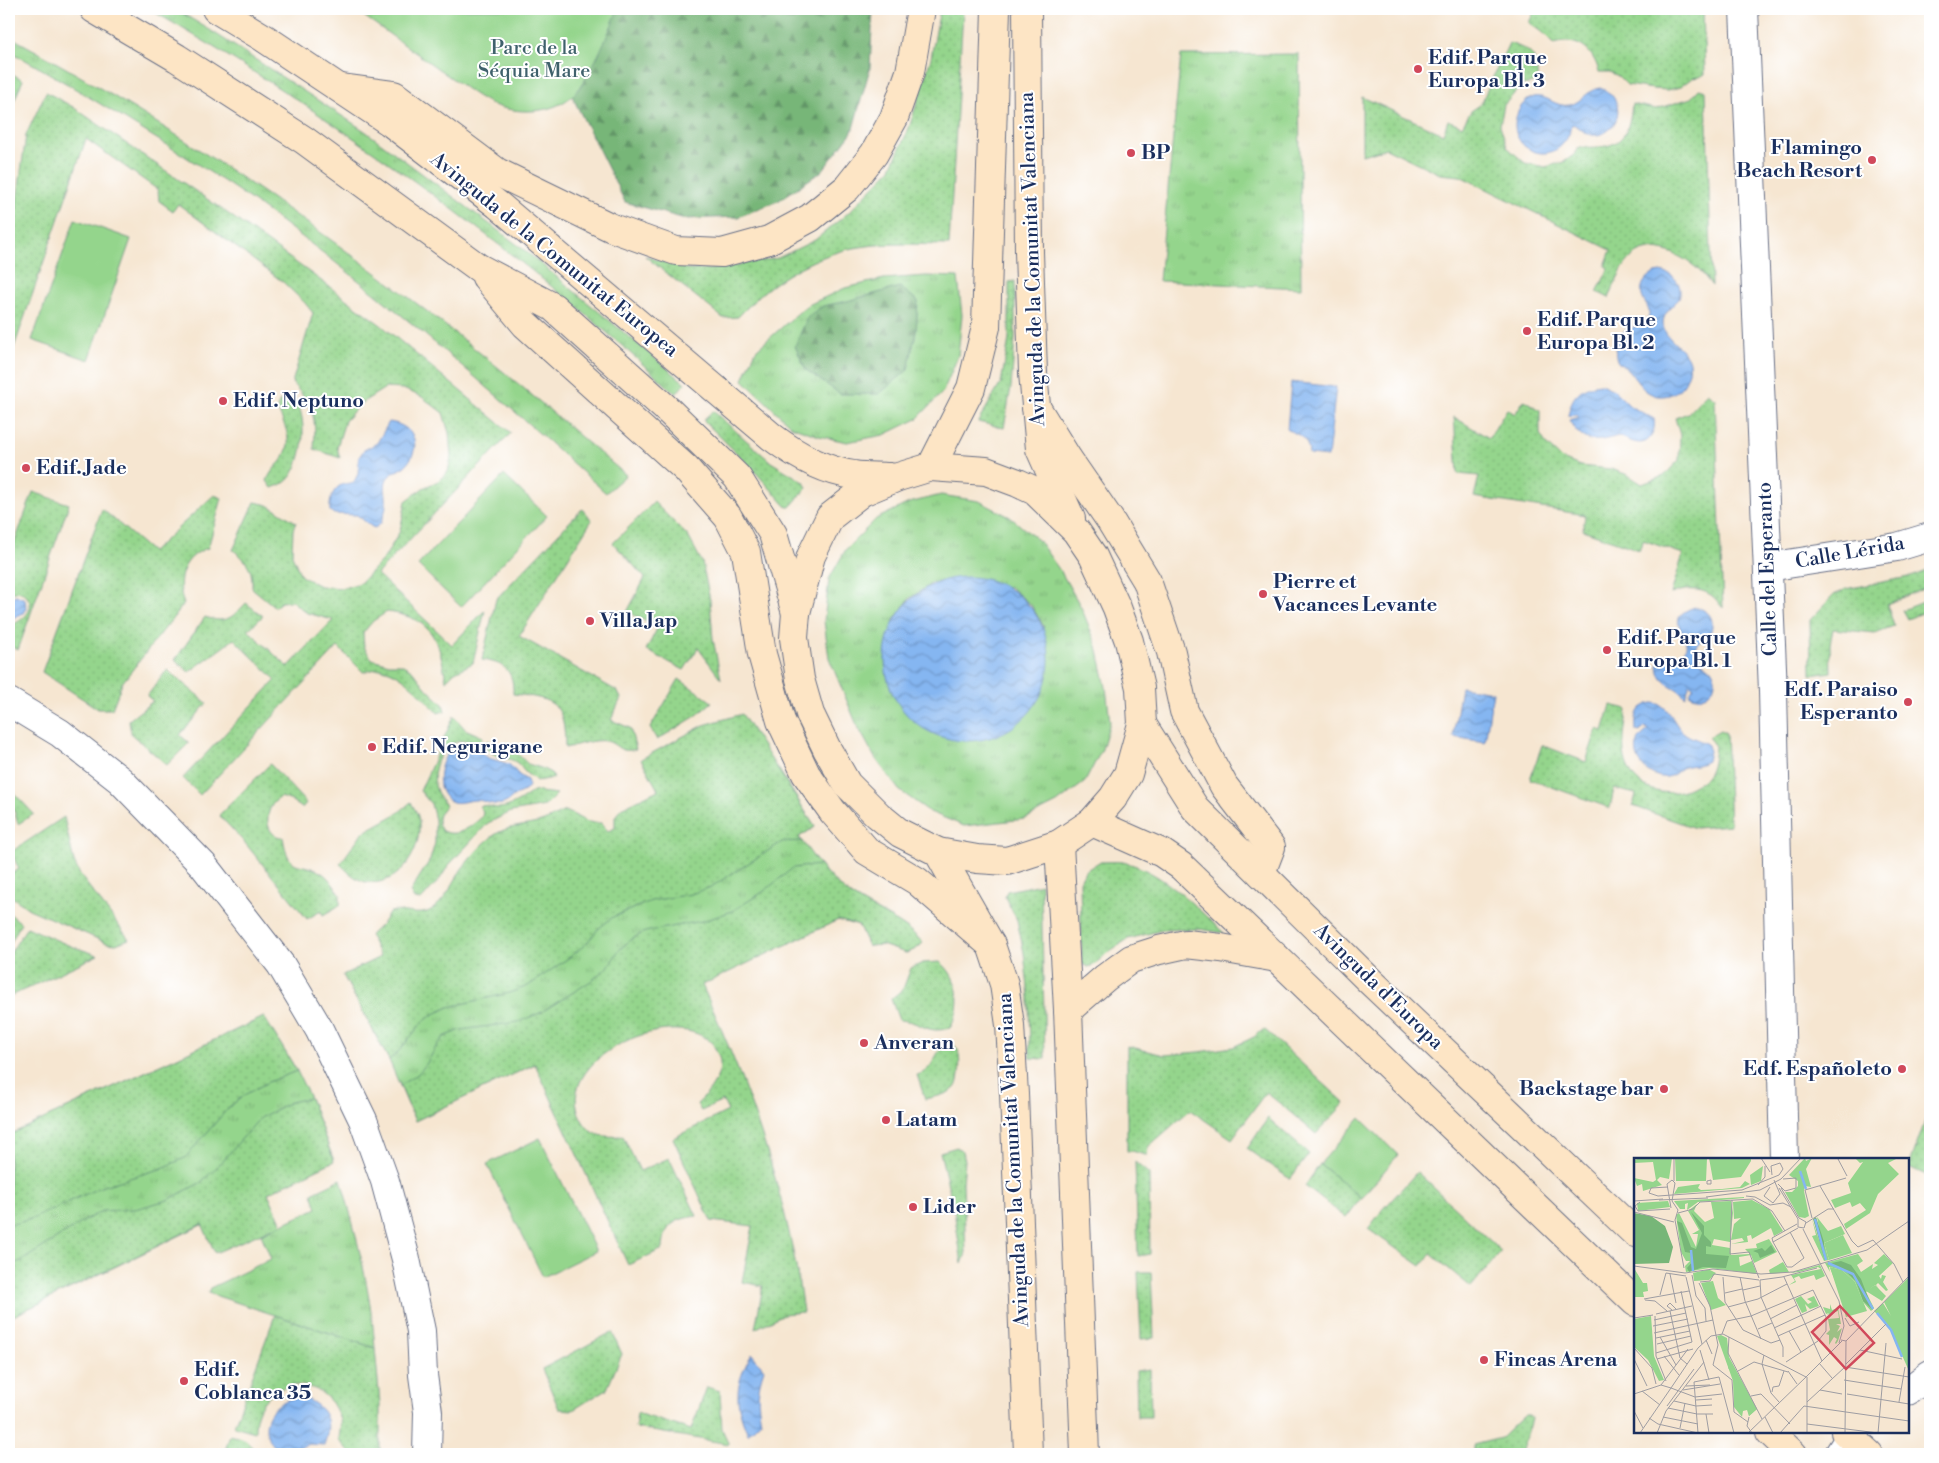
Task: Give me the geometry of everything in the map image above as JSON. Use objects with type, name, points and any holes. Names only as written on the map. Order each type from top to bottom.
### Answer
[{"type":"main road","name":"Avinguda de la Comunitat Europea","points":[[94,9],[177,58],[304,140],[479,268],[553,307],[670,412],[737,477],[773,534],[796,613]]},
{"type":"main road","name":"Avinguda de la Comunitat Europea","points":[[216,9],[264,38],[390,122],[498,204],[772,437],[793,452],[813,463],[853,475],[898,478]]},
{"type":"main road","points":[[336,87],[394,95],[497,172],[612,228],[676,251],[722,253],[769,240],[810,218],[847,188],[874,154],[894,118],[910,72],[921,9]]},
{"type":"main road","name":"Avinguda de la Comunitat Valenciana","points":[[931,468],[971,388],[986,327],[996,9]]},
{"type":"main road","name":"Avinguda de la Comunitat Valenciana","points":[[1027,9],[1029,252],[1036,407],[1040,449],[1076,531]]},
{"type":"main road","name":"Avinguda de la Comunitat Europea","points":[[479,268],[525,324],[686,469],[728,518],[746,552],[765,664],[780,721],[806,774],[832,812],[867,851],[917,881],[991,944]]},
{"type":"main road","points":[[1036,407],[1068,459],[1110,520],[1147,581],[1171,652],[1184,711],[1224,786],[1271,847],[1261,873]]},
{"type":"main road","points":[[931,468],[986,471],[1018,483],[1035,491],[1076,531],[1093,556],[1129,641],[1140,688],[1142,724],[1128,774],[1113,798],[1092,822],[1059,844],[1007,861],[977,859],[938,852],[900,834],[878,815],[847,784],[810,714],[800,679],[794,638],[796,613],[811,556],[830,517],[862,492],[931,468]]},
{"type":"main road","name":"Avinguda d'Europa","points":[[1142,724],[1195,808],[1369,980],[1634,1232]]},
{"type":"main road","points":[[1092,822],[1162,853],[1181,866],[1634,1301]]},
{"type":"main road","points":[[1059,844],[1068,1010],[1085,1454]]},
{"type":"main road","name":"Avinguda de la Comunitat Valenciana","points":[[938,852],[991,944],[1004,984],[1010,1025],[1028,1454]]},
{"type":"main road","points":[[1068,1010],[1105,978],[1131,959],[1159,950],[1186,944],[1277,958]]},
{"type":"main road","points":[[1771,1433],[1793,1454]]},
{"type":"street","name":"Calle del Esperanto","points":[[1744,9],[1768,567],[1784,1158]]},
{"type":"street","name":"Calle Lérida","points":[[1768,567],[1897,547],[1930,538]]},
{"type":"street","points":[[9,702],[60,733],[120,780],[203,865],[281,965],[319,1029],[363,1120],[384,1181],[406,1259],[420,1331],[428,1412],[427,1454]]},
{"type":"street","points":[[1909,1391],[1930,1374]]},
{"type":"green space","points":[[149,9],[175,9],[365,131],[523,249],[685,383],[676,394],[534,272],[428,191],[319,114]]},
{"type":"green space","name":"Parc de la Séquia Mare","points":[[354,9],[618,9],[598,56],[585,80],[572,96],[564,102],[547,109],[518,111],[499,107],[479,97]]},
{"type":"green space","points":[[615,9],[873,9],[870,68],[852,132],[822,171],[778,201],[738,217],[685,219],[625,202],[572,96],[582,85]]},
{"type":"green space","points":[[940,9],[963,11],[949,245],[882,245],[860,247],[833,253],[807,264],[782,278],[760,295],[738,317],[723,318],[645,256],[690,270],[712,269],[778,258],[815,240],[848,213],[890,170],[909,128],[931,58]]},
{"type":"green space","points":[[1535,9],[1703,9],[1705,74],[1692,78],[1680,87],[1668,90],[1627,85],[1618,76],[1610,72],[1599,72],[1593,57],[1583,47],[1570,42],[1554,44],[1529,23]]},
{"type":"green space","points":[[9,36],[143,114],[273,199],[399,290],[460,337],[626,475],[606,493],[435,343],[302,237],[197,164],[73,87],[9,51]]},
{"type":"green space","points":[[1509,43],[1529,52],[1535,60],[1537,73],[1538,82],[1522,85],[1504,105],[1500,125],[1507,147],[1525,163],[1545,167],[1564,162],[1575,154],[1579,147],[1612,144],[1624,135],[1628,127],[1632,104],[1656,109],[1691,98],[1699,89],[1706,91],[1712,286],[1697,268],[1687,261],[1663,250],[1654,249],[1638,253],[1627,262],[1609,298],[1597,292],[1609,268],[1605,266],[1611,250],[1460,176],[1440,174],[1386,148],[1362,155],[1362,97],[1443,134],[1448,120],[1462,126],[1471,111],[1480,105]]},
{"type":"green space","points":[[1299,54],[1301,288],[1159,281],[1181,55]]},
{"type":"green space","points":[[9,72],[23,80],[9,113]]},
{"type":"green space","points":[[46,92],[73,107],[223,210],[327,285],[381,325],[511,433],[377,574],[452,645],[485,610],[473,663],[455,672],[446,681],[437,643],[424,625],[414,619],[387,612],[373,621],[363,633],[364,647],[372,659],[389,664],[401,664],[412,670],[427,689],[443,704],[445,711],[438,713],[413,687],[391,672],[376,669],[363,672],[338,647],[200,795],[183,778],[276,680],[234,639],[189,672],[175,660],[205,617],[224,620],[232,616],[246,603],[263,616],[248,630],[288,667],[333,620],[307,613],[292,601],[281,602],[275,607],[252,588],[252,576],[246,562],[233,550],[255,502],[268,505],[296,522],[293,530],[292,555],[301,576],[320,586],[342,588],[360,583],[385,557],[400,531],[406,501],[423,488],[438,481],[448,472],[451,457],[449,433],[443,413],[422,397],[403,389],[385,388],[360,404],[345,421],[337,447],[340,458],[314,449],[315,429],[310,406],[292,383],[313,313],[283,282],[178,204],[173,211],[159,201],[158,190],[86,139],[9,362],[9,246],[26,135]]},
{"type":"green space","points":[[75,219],[131,239],[89,360],[32,340]]},
{"type":"green space","points":[[926,276],[958,277],[962,315],[958,356],[943,392],[917,419],[884,435],[847,442],[819,436],[791,426],[743,380],[756,350],[806,306],[845,288],[884,279]]},
{"type":"green space","points":[[1015,281],[1015,339],[1011,387],[1004,428],[978,422],[1001,383],[1009,339],[1009,282]]},
{"type":"green space","points":[[900,287],[918,301],[916,332],[908,370],[879,394],[840,394],[806,370],[795,346],[808,316],[823,306]]},
{"type":"green space","points":[[1707,393],[1715,399],[1723,608],[1713,596],[1706,592],[1686,590],[1671,594],[1683,554],[1643,540],[1639,550],[1583,530],[1585,515],[1474,497],[1479,476],[1458,474],[1454,417],[1489,438],[1507,409],[1515,414],[1524,400],[1540,410],[1540,434],[1547,445],[1562,459],[1580,466],[1611,469],[1628,475],[1642,484],[1664,476],[1679,460],[1680,435],[1675,418],[1688,413]]},
{"type":"green space","points":[[289,397],[298,405],[301,413],[303,424],[302,447],[296,468],[290,477],[284,483],[272,488],[267,481],[288,447],[287,434],[277,407],[280,401]]},
{"type":"green space","points":[[713,411],[771,462],[804,482],[807,488],[790,507],[787,507],[748,464],[703,420]]},
{"type":"green space","points":[[504,475],[547,516],[461,607],[418,565]]},
{"type":"green space","points":[[33,492],[69,504],[18,650],[12,647],[10,653],[9,626],[25,616],[29,611],[30,601],[20,591],[9,593],[9,558]]},
{"type":"green space","points":[[214,495],[222,498],[208,548],[192,557],[183,570],[180,586],[184,604],[122,683],[112,709],[98,709],[42,672],[102,509],[152,552]]},
{"type":"green space","points":[[941,495],[979,501],[1010,517],[1039,541],[1061,572],[1081,607],[1097,646],[1106,687],[1110,722],[1102,749],[1085,782],[1057,803],[1025,819],[964,826],[930,812],[899,790],[875,758],[857,725],[829,658],[824,621],[829,579],[846,549],[876,519],[909,503]],"holes":[[[932,583],[1010,587],[1031,605],[1044,627],[893,621],[910,598]]]},
{"type":"green space","points":[[654,502],[688,536],[702,562],[710,600],[713,639],[721,679],[698,648],[684,670],[646,650],[658,627],[627,612],[645,578],[613,543]]},
{"type":"green space","points":[[582,509],[592,520],[519,636],[617,691],[621,698],[611,720],[630,728],[636,749],[622,749],[606,741],[591,742],[565,748],[563,721],[560,712],[555,706],[539,698],[513,694],[512,679],[506,669],[497,663],[482,660],[496,599]]},
{"type":"green space","points":[[1930,570],[1930,586],[1887,604],[1894,626],[1875,633],[1833,629],[1830,644],[1831,672],[1811,675],[1810,620],[1834,595],[1846,589],[1914,576]]},
{"type":"green space","points":[[1930,599],[1930,610],[1907,619],[1902,610]]},
{"type":"green space","points":[[167,670],[207,703],[180,735],[189,743],[167,765],[131,734],[129,720],[153,701],[147,696]]},
{"type":"green space","points":[[679,679],[712,702],[696,716],[657,740],[650,728]]},
{"type":"green space","points":[[1611,705],[1627,709],[1624,754],[1629,769],[1640,783],[1656,791],[1674,792],[1683,790],[1704,779],[1709,773],[1714,758],[1715,746],[1708,737],[1720,730],[1726,733],[1730,825],[1695,828],[1633,806],[1636,794],[1614,789],[1610,808],[1530,779],[1542,745],[1586,762],[1597,729],[1603,731]]},
{"type":"green space","points":[[742,714],[815,827],[799,837],[801,841],[782,842],[711,887],[691,894],[651,901],[613,917],[570,957],[528,986],[509,993],[449,1007],[432,1015],[421,1024],[389,1060],[343,975],[380,957],[370,935],[382,924],[390,912],[422,913],[433,909],[443,900],[461,870],[476,852],[484,843],[503,830],[541,822],[565,811],[585,821],[601,823],[608,831],[615,828],[615,817],[621,808],[658,790],[641,759],[704,725]]},
{"type":"green space","points":[[454,716],[465,729],[483,737],[478,744],[466,741],[455,743],[446,749],[439,758],[435,769],[435,782],[438,794],[446,805],[438,817],[442,831],[453,833],[468,828],[482,817],[483,811],[479,806],[499,808],[508,806],[533,791],[557,794],[545,806],[511,812],[488,823],[448,866],[440,879],[421,900],[414,899],[410,892],[430,860],[435,843],[435,820],[431,804],[420,791]]},
{"type":"green space","points":[[488,740],[497,748],[515,751],[528,764],[551,773],[554,778],[536,781],[516,762],[497,756],[489,751],[484,746]]},
{"type":"green space","points":[[270,764],[306,803],[302,808],[292,801],[281,797],[275,801],[268,814],[269,827],[276,836],[283,837],[288,857],[292,861],[325,875],[340,894],[340,905],[323,915],[321,911],[307,919],[245,843],[219,815]]},
{"type":"green space","points":[[778,768],[815,827],[799,837],[823,870],[845,891],[862,903],[899,923],[916,935],[923,943],[916,949],[906,953],[882,945],[868,946],[859,926],[838,920],[415,1121],[389,1060],[343,975]]},
{"type":"green space","points":[[9,788],[34,814],[18,824],[14,810],[9,802]]},
{"type":"green space","points":[[411,802],[418,816],[418,840],[414,852],[399,872],[389,879],[378,882],[366,882],[355,877],[340,864],[362,833],[398,813]]},
{"type":"green space","points":[[64,817],[74,862],[80,875],[129,939],[116,944],[107,943],[29,909],[9,895],[9,875],[19,869],[11,852]]},
{"type":"green space","points":[[1099,862],[1123,862],[1151,873],[1178,891],[1224,933],[1199,929],[1163,930],[1128,939],[1107,953],[1094,965],[1088,967],[1082,964],[1080,881],[1085,871]]},
{"type":"green space","points":[[819,865],[848,893],[862,903],[899,923],[916,935],[923,943],[916,949],[906,953],[882,945],[868,946],[859,926],[838,920],[702,985],[736,1064],[765,1145],[788,1227],[797,1269],[803,1312],[784,1314],[755,1329],[763,1286],[742,1282],[753,1226],[711,1221],[673,1138],[728,1111],[723,1101],[701,1111],[697,1104],[715,1082],[720,1068],[720,1061],[711,1042],[692,1032],[668,1030],[643,1035],[619,1045],[598,1059],[583,1077],[576,1097],[581,1118],[589,1129],[604,1136],[623,1136],[640,1171],[669,1158],[697,1216],[676,1221],[668,1229],[663,1249],[628,1265],[535,1064],[415,1121],[400,1085],[418,1074],[444,1037],[461,1030],[518,1022],[540,1013],[591,981],[608,967],[619,950],[633,938],[645,932],[707,920],[732,911],[763,892],[793,868]]},
{"type":"green space","points":[[1041,884],[1045,1059],[1030,1058],[1029,997],[1024,953],[1017,920],[1005,897],[1007,891]]},
{"type":"green space","points":[[9,913],[21,923],[9,946]]},
{"type":"green space","points":[[27,927],[68,945],[98,955],[9,997],[9,955]]},
{"type":"green space","points":[[940,962],[952,976],[957,993],[957,1011],[950,1028],[934,1030],[899,1020],[891,999],[903,989],[911,968],[923,963]]},
{"type":"green space","points":[[264,1017],[297,1071],[310,1098],[334,1161],[9,1318],[9,1135]]},
{"type":"green space","points":[[264,1017],[297,1071],[268,1082],[246,1094],[229,1107],[185,1158],[160,1169],[103,1186],[32,1219],[9,1225],[9,1135]]},
{"type":"green space","points":[[1264,1029],[1345,1103],[1316,1134],[1266,1092],[1232,1139],[1190,1110],[1148,1147],[1147,1155],[1127,1151],[1127,1046],[1164,1055],[1199,1052],[1233,1047],[1254,1037]]},
{"type":"green space","points":[[949,1042],[956,1047],[959,1053],[957,1085],[945,1094],[925,1099],[917,1075],[928,1069],[940,1051]]},
{"type":"green space","points":[[310,1098],[334,1161],[268,1193],[282,1224],[215,1253],[202,1224],[9,1318],[9,1266],[23,1260],[102,1211],[135,1209],[168,1200],[200,1183],[217,1167],[260,1118],[290,1102]]},
{"type":"green space","points":[[1930,1107],[1930,1177],[1909,1167]]},
{"type":"green space","points":[[1268,1118],[1309,1154],[1290,1179],[1247,1149]]},
{"type":"green space","points":[[1360,1118],[1398,1155],[1361,1198],[1320,1164]]},
{"type":"green space","points":[[540,1138],[596,1251],[543,1277],[487,1164]]},
{"type":"green space","points":[[957,1147],[962,1151],[965,1160],[963,1183],[966,1253],[962,1264],[954,1210],[940,1152]]},
{"type":"green space","points":[[1135,1162],[1149,1174],[1150,1254],[1138,1256]]},
{"type":"green space","points":[[1320,1164],[1361,1198],[1346,1218],[1305,1186]]},
{"type":"green space","points":[[1417,1172],[1501,1251],[1471,1287],[1431,1254],[1421,1266],[1368,1229]]},
{"type":"green space","points":[[341,1179],[366,1284],[375,1348],[208,1293],[210,1288],[271,1259],[261,1234],[317,1208],[312,1193]]},
{"type":"green space","points":[[1138,1272],[1151,1272],[1154,1338],[1141,1339]]},
{"type":"green space","points":[[275,1315],[375,1348],[380,1403],[380,1454],[351,1454],[339,1440],[340,1420],[330,1401],[318,1391],[304,1386],[290,1386],[276,1391],[265,1400],[257,1414],[255,1432],[234,1426]]},
{"type":"green space","points":[[612,1332],[622,1354],[607,1389],[573,1410],[559,1409],[542,1369]]},
{"type":"green space","points":[[1150,1369],[1151,1417],[1137,1417],[1136,1371]]},
{"type":"green space","points":[[707,1387],[720,1391],[722,1429],[729,1444],[635,1428],[637,1413],[691,1430]]},
{"type":"green space","points":[[1525,1415],[1529,1415],[1531,1419],[1521,1454],[1473,1454],[1473,1445],[1501,1438]]},
{"type":"green space","points":[[230,1435],[248,1442],[254,1454],[224,1454]]},
{"type":"water","points":[[1600,88],[1610,93],[1618,108],[1614,124],[1608,130],[1601,134],[1592,135],[1572,124],[1566,140],[1557,149],[1546,153],[1535,152],[1525,146],[1518,138],[1515,126],[1518,112],[1529,99],[1543,97],[1560,105],[1570,105]]},
{"type":"water","points":[[1660,272],[1674,277],[1679,284],[1679,299],[1666,313],[1663,324],[1669,337],[1686,355],[1689,362],[1689,370],[1685,383],[1679,389],[1669,395],[1656,396],[1642,387],[1627,369],[1618,362],[1616,348],[1624,332],[1645,322],[1648,318],[1649,312],[1641,291],[1643,283],[1652,275]]},
{"type":"water","points":[[1291,382],[1336,387],[1328,457],[1309,455],[1309,450],[1303,438],[1287,430]]},
{"type":"water","points":[[1601,384],[1614,390],[1630,406],[1654,419],[1653,433],[1648,440],[1640,443],[1618,436],[1602,440],[1589,440],[1579,434],[1569,420],[1579,417],[1577,415],[1568,416],[1571,403],[1582,390]]},
{"type":"water","points":[[389,422],[404,427],[409,431],[415,443],[412,457],[407,464],[386,481],[386,507],[381,523],[375,528],[357,515],[334,514],[330,511],[333,493],[341,485],[354,482],[358,474],[359,457],[364,450],[377,443]]},
{"type":"water","points":[[975,577],[991,580],[1006,586],[1031,607],[1040,620],[1046,635],[1049,659],[1048,675],[1040,698],[1019,723],[1006,732],[991,738],[959,741],[943,738],[928,732],[903,711],[894,698],[888,683],[885,651],[888,635],[894,620],[915,595],[928,586],[943,580]]},
{"type":"water","points":[[16,595],[25,599],[26,608],[23,613],[9,620],[9,598]]},
{"type":"water","points":[[1695,607],[1707,612],[1711,618],[1711,631],[1698,644],[1696,650],[1699,660],[1714,673],[1715,681],[1711,691],[1700,697],[1689,694],[1694,687],[1690,684],[1685,697],[1681,692],[1664,681],[1659,672],[1658,664],[1667,658],[1680,656],[1685,650],[1685,639],[1679,622],[1680,616],[1685,611]]},
{"type":"water","points":[[1461,687],[1493,692],[1485,742],[1453,737]]},
{"type":"water","points":[[1652,703],[1662,706],[1683,732],[1708,745],[1707,761],[1684,767],[1667,777],[1654,775],[1643,767],[1639,761],[1636,748],[1639,739],[1648,730],[1645,727],[1640,732],[1636,731],[1636,717],[1643,707]]},
{"type":"water","points":[[467,745],[473,746],[488,758],[509,764],[519,775],[527,780],[529,786],[525,791],[502,804],[476,800],[453,802],[442,793],[439,778],[440,771],[445,757],[451,750]]},
{"type":"water","points":[[752,1354],[764,1369],[758,1395],[761,1421],[748,1434],[740,1412],[738,1393],[742,1375]]},
{"type":"water","points":[[302,1397],[317,1405],[325,1415],[328,1428],[324,1445],[309,1444],[281,1454],[272,1445],[268,1436],[266,1427],[268,1418],[280,1404],[290,1399]]},
{"type":"place","name":"Edif. Parque Europa Bl. 3","points":[[1418,69]]},
{"type":"place","name":"BP","points":[[1131,153]]},
{"type":"place","name":"Flamingo Beach Resort","points":[[1872,160]]},
{"type":"place","name":"Edif. Parque Europa Bl. 2","points":[[1527,331]]},
{"type":"place","name":"Edif. Neptuno","points":[[223,401]]},
{"type":"place","name":"Edif. Jade","points":[[26,468]]},
{"type":"place","name":"Pierre et Vacances Levante","points":[[1263,594]]},
{"type":"place","name":"Villa Jap","points":[[590,621]]},
{"type":"place","name":"Edif. Parque Europa Bl. 1","points":[[1607,650]]},
{"type":"place","name":"Edf. Paraiso Esperanto","points":[[1908,702]]},
{"type":"place","name":"Edif. Negurigane","points":[[372,747]]},
{"type":"place","name":"Anveran","points":[[864,1043]]},
{"type":"place","name":"Edf. Españoleto","points":[[1902,1069]]},
{"type":"place","name":"Backstage bar","points":[[1664,1089]]},
{"type":"place","name":"Latam","points":[[886,1120]]},
{"type":"place","name":"Lider","points":[[913,1207]]},
{"type":"place","name":"Fincas Arena","points":[[1484,1360]]},
{"type":"place","name":"Edif. Coblanca 35","points":[[184,1381]]}]
